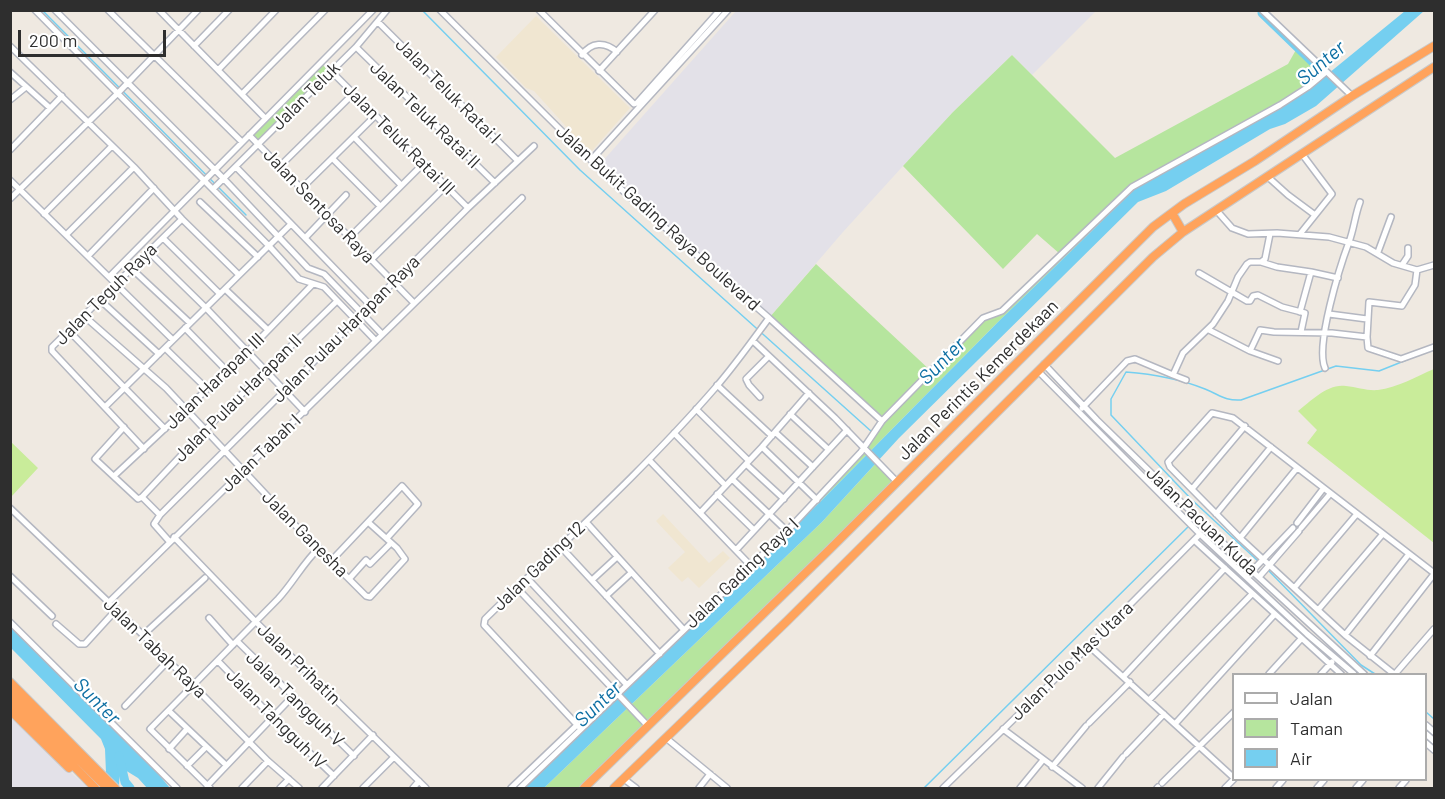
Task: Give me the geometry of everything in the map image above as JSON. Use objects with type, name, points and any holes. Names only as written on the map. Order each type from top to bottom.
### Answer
[{"type":"highway","name":"Jalan Perintis Kemerdekaan","points":[[584,789],[897,482],[1142,237],[1172,213],[1434,45]]},
{"type":"highway","name":"Jalan Perintis Kemerdekaan","points":[[614,789],[787,621],[1153,257],[1183,232],[1433,69]]},
{"type":"highway","points":[[1172,213],[1183,232]]},
{"type":"highway","points":[[10,675],[45,710],[47,718]]},
{"type":"highway","points":[[10,682],[47,718],[107,785]]},
{"type":"highway","points":[[10,691],[107,785],[115,789]]},
{"type":"highway","points":[[10,700],[95,789]]},
{"type":"highway","points":[[10,710],[89,789]]},
{"type":"street","points":[[35,10],[270,245],[299,279],[324,287],[375,340]]},
{"type":"street","points":[[55,10],[308,268],[324,274],[382,334]]},
{"type":"street","points":[[108,10],[242,142]]},
{"type":"street","points":[[159,10],[265,118]]},
{"type":"street","points":[[10,199],[127,84],[198,10]]},
{"type":"street","points":[[194,46],[229,10]]},
{"type":"street","points":[[218,70],[276,10]]},
{"type":"street","points":[[242,94],[325,10]]},
{"type":"street","points":[[109,277],[374,10]]},
{"type":"street","name":"Jalan Teluk","points":[[214,189],[356,47],[387,10]]},
{"type":"street","name":"Jalan Bukit Gading Raya Boulevard","points":[[440,10],[591,160],[880,422]]},
{"type":"street","points":[[538,10],[631,103],[636,104],[717,12]]},
{"type":"street","points":[[599,71],[655,10]]},
{"type":"street","points":[[591,160],[728,10]]},
{"type":"street","points":[[1262,10],[1352,96]]},
{"type":"street","name":"Jalan Teluk Ratai I","points":[[378,22],[518,161]]},
{"type":"street","points":[[582,55],[590,47],[602,44],[617,52]]},
{"type":"street","name":"Jalan Teluk Ratai II","points":[[356,47],[495,183]]},
{"type":"street","points":[[11,48],[134,167],[174,211],[239,275]]},
{"type":"street","points":[[337,49],[345,57]]},
{"type":"street","name":"Jalan Teluk Ratai III","points":[[331,71],[468,208]]},
{"type":"street","points":[[10,72],[50,108]]},
{"type":"street","name":"Jalan Gading Raya I","points":[[581,726],[617,695],[787,531],[865,446],[880,422],[984,318],[1002,310],[1132,187],[1280,105],[1327,73]]},
{"type":"street","points":[[10,100],[26,87]]},
{"type":"street","points":[[280,166],[353,94]]},
{"type":"street","points":[[10,150],[62,96]]},
{"type":"street","points":[[302,188],[375,116]]},
{"type":"street","name":"Jalan Sentosa Raya","points":[[249,135],[414,303]]},
{"type":"street","points":[[354,137],[401,185]]},
{"type":"street","points":[[44,214],[112,146]]},
{"type":"street","name":"Jalan Pulau Harapan Raya","points":[[160,515],[468,208],[534,146]]},
{"type":"street","points":[[1300,234],[1332,194],[1302,154]]},
{"type":"street","points":[[333,159],[380,206]]},
{"type":"street","points":[[349,238],[423,164]]},
{"type":"street","points":[[66,235],[134,167]]},
{"type":"street","points":[[236,167],[371,306]]},
{"type":"street","points":[[1268,177],[1315,215]]},
{"type":"street","points":[[10,180],[173,340]]},
{"type":"street","points":[[371,260],[446,186]]},
{"type":"street","points":[[87,256],[154,188]]},
{"type":"street","points":[[306,237],[346,195]]},
{"type":"street","name":"Jalan Tabah I","points":[[108,603],[522,198]]},
{"type":"street","points":[[200,202],[258,257]]},
{"type":"street","points":[[1325,368],[1322,357],[1324,332],[1360,202]]},
{"type":"street","points":[[1217,211],[1227,224],[1237,231],[1248,234],[1300,234],[1329,237],[1366,247],[1378,252],[1386,260],[1418,270],[1434,265]]},
{"type":"street","points":[[1378,252],[1391,217]]},
{"type":"street","name":"Jalan Teguh Raya","points":[[144,449],[52,351],[52,347],[182,219]]},
{"type":"street","points":[[105,407],[291,224]]},
{"type":"street","points":[[1261,262],[1267,254],[1270,234]]},
{"type":"street","points":[[163,238],[268,330]]},
{"type":"street","points":[[1402,265],[1408,256],[1408,248]]},
{"type":"street","points":[[148,251],[305,412]]},
{"type":"street","points":[[1173,375],[1183,353],[1209,330],[1250,262],[1261,262],[1338,278]]},
{"type":"street","points":[[131,268],[190,323]]},
{"type":"street","points":[[1418,270],[1415,285],[1400,306],[1370,301],[1367,319],[1368,348],[1397,359],[1408,358],[1434,347]]},
{"type":"street","points":[[1300,312],[1311,272]]},
{"type":"street","points":[[1199,273],[1248,301],[1258,295],[1282,307],[1305,314],[1301,332]]},
{"type":"street","name":"Jalan Harapan III","points":[[114,476],[247,352],[313,284]]},
{"type":"street","points":[[100,300],[159,354]]},
{"type":"street","name":"Jalan Pulau Harapan II","points":[[142,496],[206,429],[337,301]]},
{"type":"street","points":[[1329,314],[1367,319]]},
{"type":"street","name":"Jalan Ganesha","points":[[84,316],[157,380],[331,561],[369,597],[405,561],[404,556],[389,541]]},
{"type":"street","name":"Jalan Gading 12","points":[[581,726],[484,624],[484,619],[649,460],[717,385],[767,321]]},
{"type":"street","points":[[185,328],[227,371]]},
{"type":"street","points":[[68,330],[165,429]]},
{"type":"street","points":[[1209,330],[1250,351],[1278,361]]},
{"type":"street","points":[[1250,351],[1260,330],[1324,332],[1367,337]]},
{"type":"street","name":"Jalan Bukit Gading Raya Boulevard","points":[[755,338],[769,356],[865,446],[897,482]]},
{"type":"street","points":[[165,348],[207,389]]},
{"type":"street","points":[[760,397],[746,379],[769,356]]},
{"type":"street","points":[[1078,411],[1124,363],[1130,360],[1135,359],[1186,380]]},
{"type":"street","name":"Jalan Pacuan Kuda","points":[[1044,364],[1083,406],[1186,507],[1361,673]]},
{"type":"street","points":[[1038,370],[1200,534],[1352,673]]},
{"type":"street","points":[[717,385],[813,467]]},
{"type":"street","points":[[700,513],[809,393]]},
{"type":"street","points":[[696,409],[784,499]]},
{"type":"street","points":[[1370,656],[1434,574],[1245,426],[1233,418],[1212,413],[1168,462],[1170,467],[1269,566],[1295,587],[1345,635],[1370,656],[1391,673]]},
{"type":"street","points":[[790,414],[828,450]]},
{"type":"street","points":[[1192,489],[1245,426]]},
{"type":"street","points":[[124,427],[95,457],[138,499],[142,496],[160,515]]},
{"type":"street","points":[[736,549],[847,430]]},
{"type":"street","points":[[674,433],[725,485]]},
{"type":"street","points":[[762,447],[817,500]]},
{"type":"street","points":[[1216,514],[1271,447]]},
{"type":"street","points":[[649,460],[751,566]]},
{"type":"street","points":[[1240,538],[1297,468]]},
{"type":"street","points":[[732,479],[787,531]]},
{"type":"street","points":[[331,561],[399,488],[405,488],[418,504],[370,564],[366,560],[349,579]]},
{"type":"street","points":[[1260,576],[1323,489]]},
{"type":"street","points":[[717,494],[754,530]]},
{"type":"street","points":[[1254,570],[1330,494]]},
{"type":"street","name":"Jalan Tabah Raya","points":[[10,508],[299,789]]},
{"type":"street","name":"Jalan Prihatin","points":[[160,515],[154,524],[172,539],[426,789]]},
{"type":"street","points":[[1295,587],[1356,515]]},
{"type":"street","points":[[368,522],[389,541]]},
{"type":"street","points":[[586,522],[684,630]]},
{"type":"street","name":"Jalan Pulo Mas Utara","points":[[943,789],[1200,534]]},
{"type":"street","points":[[1318,610],[1382,535]]},
{"type":"street","points":[[1194,540],[1339,673]]},
{"type":"street","points":[[560,546],[660,654]]},
{"type":"street","points":[[292,697],[226,765],[208,787],[150,729],[286,591],[319,548]]},
{"type":"street","points":[[1345,635],[1409,554]]},
{"type":"street","points":[[592,580],[617,557]]},
{"type":"street","points":[[1124,676],[1225,568]]},
{"type":"street","points":[[606,596],[631,573]]},
{"type":"street","points":[[10,576],[52,616]]},
{"type":"street","points":[[143,635],[206,578]]},
{"type":"street","points":[[527,578],[627,685]]},
{"type":"street","points":[[517,588],[648,726]]},
{"type":"street","points":[[1149,700],[1252,594]]},
{"type":"street","points":[[56,624],[79,644],[85,644],[116,610]]},
{"type":"street","points":[[1175,724],[1274,615]]},
{"type":"street","name":"Jalan Tangguh V","points":[[209,618],[354,756]]},
{"type":"street","points":[[10,622],[177,789]]},
{"type":"street","points":[[1396,673],[1434,629]]},
{"type":"street","points":[[1271,673],[1301,639]]},
{"type":"street","points":[[1089,645],[1232,777]]},
{"type":"street","points":[[1323,673],[1336,659]]},
{"type":"street","points":[[125,706],[168,661]]},
{"type":"street","name":"Jalan Tangguh IV","points":[[218,661],[334,776]]},
{"type":"street","points":[[1052,767],[1088,724],[1130,682]]},
{"type":"street","points":[[169,711],[226,765]]},
{"type":"street","points":[[1159,786],[1232,713]]},
{"type":"street","points":[[1098,789],[1164,714]]},
{"type":"street","points":[[511,789],[581,726]]},
{"type":"street","points":[[520,789],[581,726]]},
{"type":"street","points":[[169,749],[187,729]]},
{"type":"street","points":[[1003,729],[1078,788]]},
{"type":"street","points":[[322,789],[373,735]]},
{"type":"street","points":[[666,738],[727,789]]},
{"type":"street","points":[[187,766],[206,747]]},
{"type":"street","points":[[363,789],[394,757]]},
{"type":"street","points":[[1020,789],[1043,759]]},
{"type":"street","points":[[242,789],[268,760]]},
{"type":"street","points":[[702,787],[710,774]]},
{"type":"street","points":[[280,789],[289,779]]},
{"type":"street","points":[[624,779],[636,789]]},
{"type":"street","points":[[413,789],[419,781]]},
{"type":"shaded area","points":[[736,11],[1096,11],[1032,75],[1012,55],[953,112],[903,166],[769,318],[601,163]]},
{"type":"shaded area","points":[[536,16],[630,108],[590,153],[534,91],[526,88],[496,57]]},
{"type":"shaded area","points":[[663,514],[709,563],[723,551],[730,558],[699,588],[688,577],[682,582],[668,568],[685,552],[656,521]]},
{"type":"shaded area","points":[[11,718],[88,788],[11,788]]},
{"type":"green space","points":[[1297,48],[1324,73],[1263,116],[1137,187],[993,327],[820,502],[524,788],[520,788],[749,569],[861,452],[881,421],[769,318],[816,264],[931,371],[983,318],[998,313],[1060,254],[1037,234],[1003,269],[903,166],[953,112],[1012,55],[1115,158],[1288,64]]},
{"type":"green space","points":[[323,65],[328,71],[259,141],[253,136]]},
{"type":"green space","points":[[1434,369],[1434,543],[1307,443],[1317,430],[1298,411],[1333,387],[1385,389]]},
{"type":"green space","points":[[10,441],[38,468],[11,497],[10,497]]},
{"type":"green space","points":[[878,461],[897,482],[583,788],[544,788],[822,522]]},
{"type":"water","points":[[1405,11],[1424,11],[1316,106],[1285,124],[1270,129],[1166,191],[1138,202],[899,438],[822,522],[544,788],[524,788],[583,728],[820,502],[998,322],[1137,187],[1307,91]]},
{"type":"water","points":[[11,626],[155,770],[170,788],[147,788],[138,778],[120,767],[119,785],[106,773],[105,749],[101,739],[11,648]]},
{"type":"waterway","points":[[42,10],[246,215]]},
{"type":"waterway","points":[[422,10],[580,170],[872,432]]},
{"type":"waterway","name":"Sunter","points":[[1262,13],[1322,71]]},
{"type":"waterway","points":[[1258,561],[1192,500],[1111,415],[1111,399],[1126,372],[1176,380],[1196,385],[1227,399],[1241,400],[1336,366],[1379,371],[1409,359]]},
{"type":"waterway","points":[[924,788],[1196,519]]},
{"type":"waterway","points":[[1268,570],[1361,665],[1373,673]]},
{"type":"waterway","points":[[1427,713],[1434,719]]},
{"type":"waterway","points":[[119,756],[125,782],[130,788]]}]
